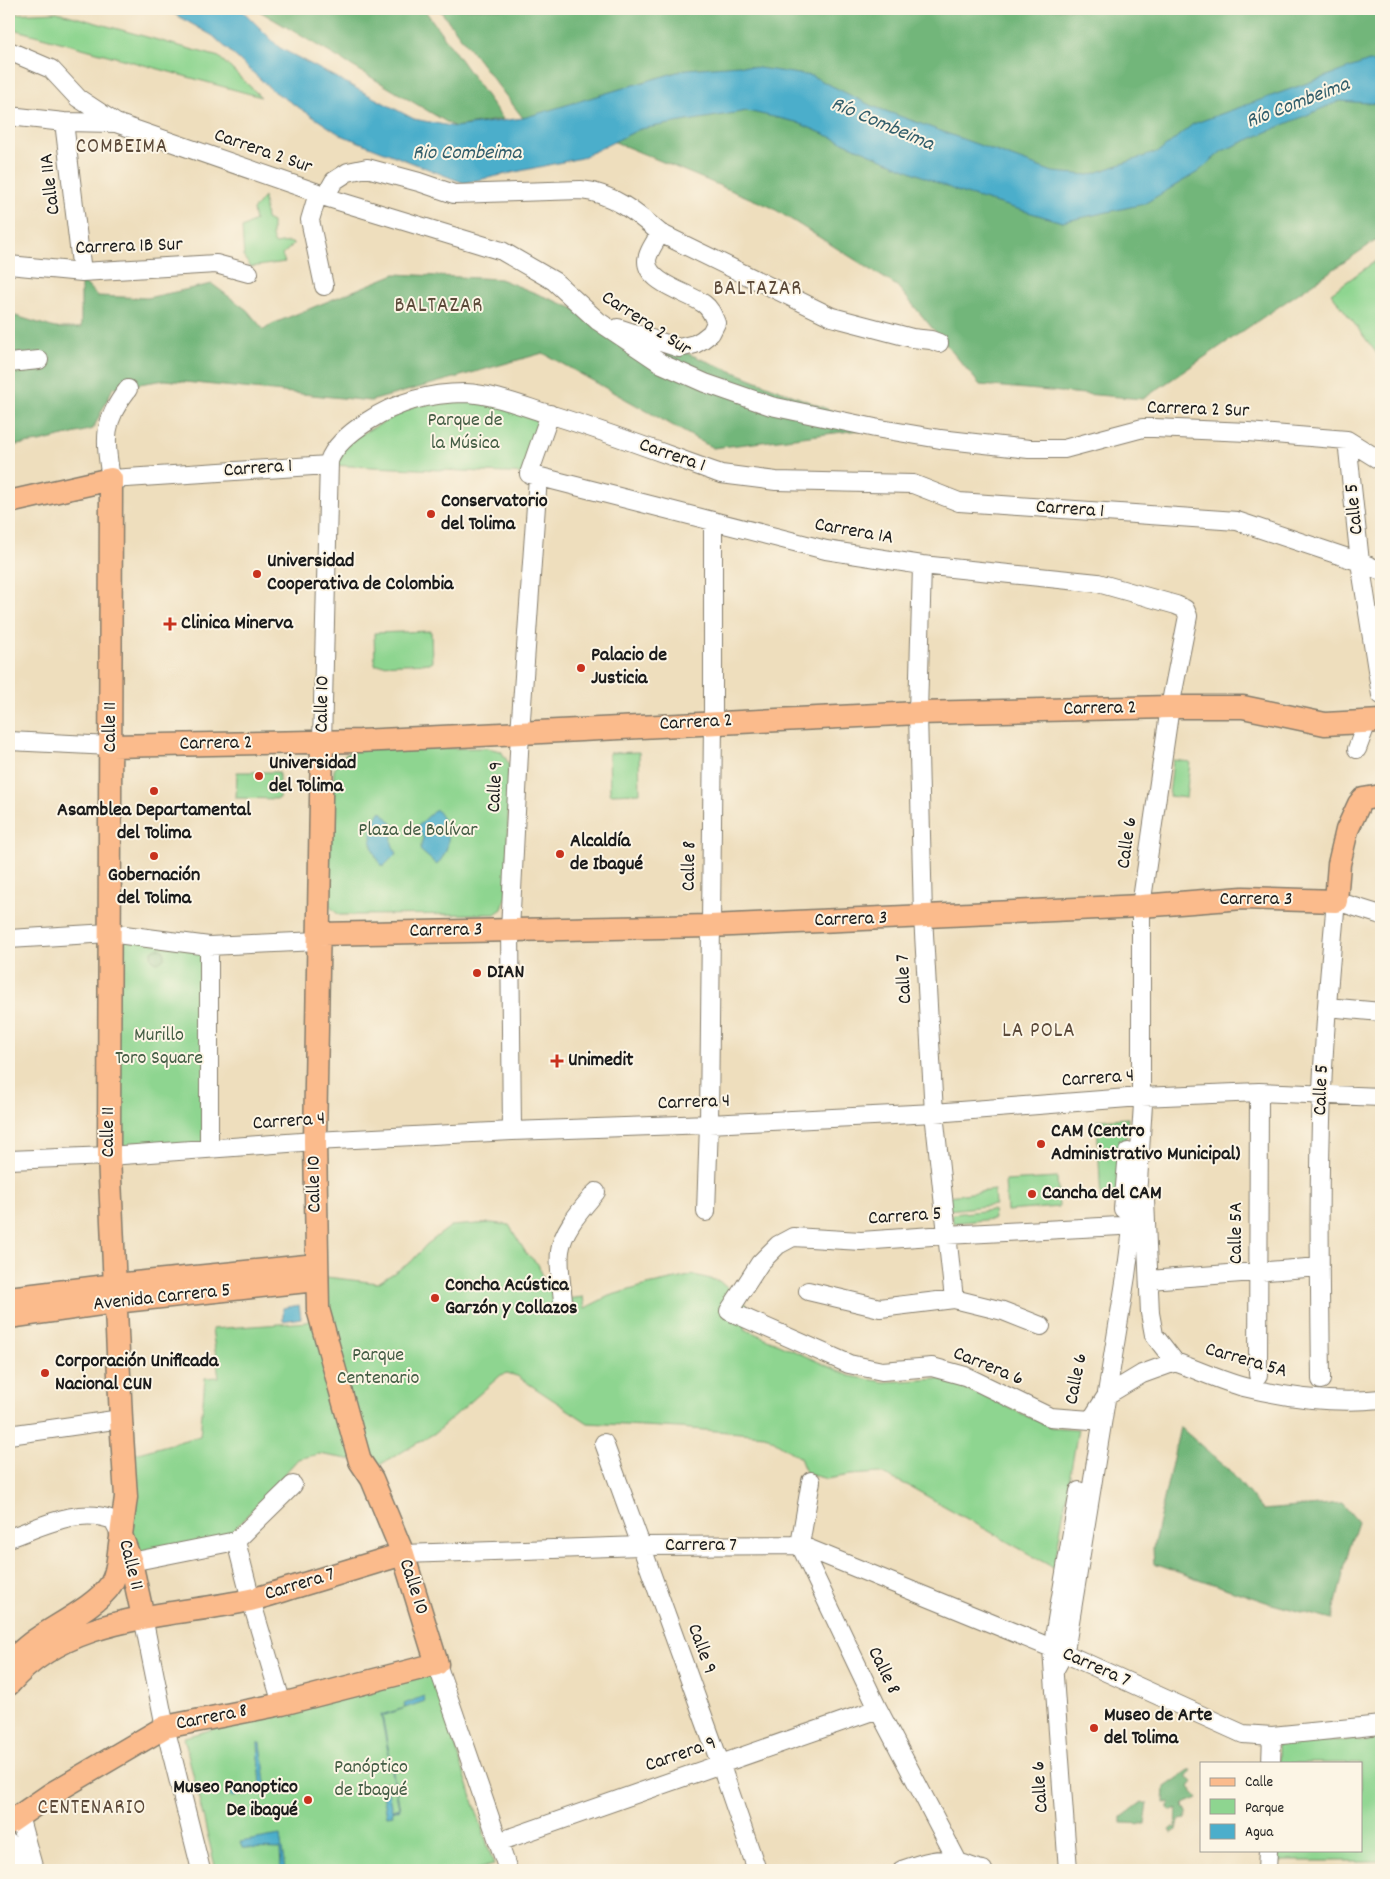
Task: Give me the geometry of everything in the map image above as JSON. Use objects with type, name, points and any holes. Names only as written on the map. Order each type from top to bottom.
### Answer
[{"type":"main road","name":"Carrera 1","points":[[9,502],[111,479]]},
{"type":"main road","name":"Calle 11","points":[[111,479],[109,1156],[120,1419],[126,1497],[121,1535],[123,1567],[143,1617]]},
{"type":"main road","name":"Carrera 2","points":[[111,746],[322,743],[918,712],[1170,707],[1243,707],[1325,724],[1374,721]]},
{"type":"main road","name":"Calle 10","points":[[322,743],[315,1141],[318,1309],[358,1454],[362,1466],[372,1479],[403,1554],[436,1664]]},
{"type":"main road","name":"Calle 5","points":[[1336,901],[1339,864],[1347,830],[1359,804],[1363,800],[1381,796]]},
{"type":"main road","name":"Carrera 3","points":[[318,937],[510,930],[710,926],[1141,906],[1243,898],[1336,901]]},
{"type":"main road","name":"Avenida Carrera 5","points":[[9,1298],[115,1293],[316,1273]]},
{"type":"main road","name":"Avenida Carrera 5","points":[[9,1317],[115,1293]]},
{"type":"main road","name":"Carrera 7","points":[[9,1684],[20,1671],[41,1655],[76,1635],[143,1617],[251,1600],[403,1554]]},
{"type":"main road","points":[[9,1663],[37,1639],[73,1617],[102,1594],[123,1567]]},
{"type":"main road","name":"Carrera 8","points":[[14,1820],[51,1794],[165,1727],[282,1704],[436,1664]]},
{"type":"street","points":[[9,51],[51,69],[78,98],[116,123]]},
{"type":"street","name":"Carrera 2 Sur","points":[[9,116],[64,122],[116,123],[322,195],[502,251],[554,281],[598,321],[662,364],[705,383],[771,406],[875,428],[940,439],[1029,448],[1064,449],[1143,428],[1248,432],[1348,440]]},
{"type":"street","name":"Calle 11A","points":[[64,122],[82,272]]},
{"type":"street","points":[[324,286],[310,220],[322,195],[334,181],[348,172],[367,168],[454,194],[594,191],[636,212],[660,233],[832,317],[912,338],[939,343]]},
{"type":"street","points":[[598,321],[679,348],[695,344],[711,333],[716,324],[712,313],[704,304],[657,279],[649,270],[646,260],[660,233]]},
{"type":"street","name":"Carrera 1B Sur","points":[[9,265],[82,272],[216,264],[249,273]]},
{"type":"street","points":[[9,363],[39,360]]},
{"type":"street","name":"Calle 11","points":[[111,479],[106,440],[109,422],[116,404],[128,389]]},
{"type":"street","name":"Carrera 1","points":[[111,479],[328,465],[330,456],[340,445],[360,426],[378,414],[413,400],[451,394],[473,394],[499,399],[585,425],[721,474],[736,477],[776,481],[914,484],[959,502],[1237,522],[1360,562],[1381,571]]},
{"type":"street","name":"Calle 9","points":[[512,1131],[510,930],[520,733],[534,476],[550,414]]},
{"type":"street","points":[[1348,440],[1381,461]]},
{"type":"street","name":"Calle 5","points":[[1348,440],[1360,562],[1381,695]]},
{"type":"street","name":"Calle 10","points":[[322,743],[328,465]]},
{"type":"street","name":"Carrera 1A","points":[[534,476],[826,550],[922,565],[1098,583],[1176,605]]},
{"type":"street","name":"Calle 8","points":[[706,1212],[709,1124],[713,522]]},
{"type":"street","name":"Calle 7","points":[[922,565],[918,712],[923,916],[934,1113],[954,1299]]},
{"type":"street","name":"Calle 6","points":[[1068,1870],[1054,1671],[1107,1395],[1126,1276],[1138,1182],[1143,1104],[1141,1096],[1141,906],[1170,707],[1188,616],[1185,610],[1176,605]]},
{"type":"street","points":[[1357,749],[1374,721]]},
{"type":"street","name":"Carrera 2","points":[[9,741],[111,746]]},
{"type":"street","name":"Calle 5","points":[[1321,1380],[1322,1094],[1326,1007],[1336,901]]},
{"type":"street","name":"Carrera 3","points":[[1336,901],[1381,915]]},
{"type":"street","name":"Carrera 3","points":[[9,939],[109,933],[209,946],[318,937]]},
{"type":"street","points":[[209,946],[209,1148]]},
{"type":"street","points":[[1326,1007],[1381,1012]]},
{"type":"street","name":"Carrera 4","points":[[9,1160],[109,1156],[315,1141],[934,1113],[1141,1096],[1259,1092],[1381,1097]]},
{"type":"street","name":"Calle 5A","points":[[1258,1375],[1259,1092]]},
{"type":"street","name":"Calle 6","points":[[1058,1651],[1091,1420],[1109,1322],[1133,1106],[1141,1096]]},
{"type":"street","name":"Calle 6","points":[[1138,1182],[1145,1200],[1150,1313],[1154,1336],[1175,1362]]},
{"type":"street","points":[[563,1302],[560,1252],[572,1223],[596,1192]]},
{"type":"street","name":"Carrera 5","points":[[729,1311],[760,1263],[778,1245],[793,1237],[861,1241],[1120,1226]]},
{"type":"street","points":[[1149,1280],[1320,1267]]},
{"type":"street","points":[[808,1291],[880,1308],[954,1299],[1003,1311],[1041,1326]]},
{"type":"street","name":"Carrera 6","points":[[729,1311],[849,1364],[882,1372],[932,1367],[966,1376],[1050,1417],[1091,1420]]},
{"type":"street","name":"Carrera 5A","points":[[1107,1395],[1142,1374],[1175,1362],[1243,1386],[1296,1398],[1357,1402],[1381,1399]]},
{"type":"street","points":[[1091,1420],[1107,1395]]},
{"type":"street","points":[[9,1435],[120,1419]]},
{"type":"street","name":"Calle 9","points":[[604,1443],[757,1870]]},
{"type":"street","points":[[800,1545],[811,1482]]},
{"type":"street","points":[[123,1567],[236,1541],[293,1485]]},
{"type":"street","points":[[9,1538],[72,1517],[87,1515],[102,1516],[114,1520],[121,1535]]},
{"type":"street","points":[[236,1541],[251,1600],[282,1704]]},
{"type":"street","name":"Calle 8","points":[[800,1545],[878,1710],[959,1866]]},
{"type":"street","name":"Carrera 7","points":[[403,1554],[642,1546],[800,1545],[1058,1651],[1243,1734],[1272,1736],[1381,1725]]},
{"type":"street","name":"Calle 11","points":[[143,1617],[165,1727],[201,1870]]},
{"type":"street","name":"Calle 10","points":[[436,1664],[508,1870]]},
{"type":"street","name":"Carrera 9","points":[[498,1842],[878,1710]]},
{"type":"street","points":[[1271,1762],[1272,1736]]},
{"type":"street","points":[[14,1820],[34,1870]]},
{"type":"street","points":[[9,1843],[22,1870]]},
{"type":"street","points":[[1267,1870],[1268,1852]]},
{"type":"street","points":[[902,1870],[927,1861],[980,1870]]},
{"type":"green space","points":[[256,9],[424,9],[503,119],[455,127]]},
{"type":"green space","points":[[439,9],[1381,9],[1381,237],[1143,399],[980,385],[897,286],[771,207],[615,142],[523,118]]},
{"type":"green space","points":[[57,12],[219,57],[261,97],[9,28],[9,14]]},
{"type":"green space","points":[[264,197],[266,219],[272,222],[272,237],[275,244],[289,242],[294,244],[282,255],[285,262],[251,267],[244,258],[242,228],[255,221],[253,210]]},
{"type":"green space","points":[[1381,257],[1381,359],[1331,293]]},
{"type":"green space","points":[[395,274],[500,279],[875,428],[713,448],[543,353],[371,401],[165,380],[113,388],[93,429],[39,442],[9,446],[9,314],[55,328],[81,328],[81,279],[97,296],[147,298],[212,284],[247,310],[264,330],[272,324]]},
{"type":"green space","name":"Parque de la Música","points":[[434,396],[550,414],[529,474],[328,465],[340,445]]},
{"type":"green space","points":[[431,631],[432,663],[375,665],[374,633]]},
{"type":"green space","name":"Plaza de Bolívar","points":[[487,748],[501,751],[509,764],[507,895],[502,909],[495,914],[339,915],[330,907],[328,895],[334,770],[343,756],[356,749]]},
{"type":"green space","points":[[639,752],[640,793],[610,794],[609,753]]},
{"type":"green space","points":[[1173,760],[1190,762],[1186,798],[1169,796]]},
{"type":"green space","points":[[237,772],[279,772],[279,799],[236,798]]},
{"type":"green space","name":"Murillo Toro Square","points":[[109,933],[209,946],[209,1148],[109,1156]]},
{"type":"green space","points":[[155,948],[161,948],[165,955],[161,962],[155,962],[151,958],[151,952]]},
{"type":"green space","points":[[1128,1118],[1121,1200],[1101,1201],[1097,1120]]},
{"type":"green space","name":"Cancha del CAM","points":[[1057,1178],[1059,1207],[1007,1211],[1005,1181]]},
{"type":"green space","points":[[994,1190],[995,1205],[949,1210],[948,1196]]},
{"type":"green space","points":[[993,1210],[994,1219],[953,1223],[952,1214]]},
{"type":"green space","name":"Parque Centenario","points":[[491,1223],[509,1225],[526,1253],[538,1264],[544,1279],[558,1300],[583,1297],[585,1308],[609,1296],[643,1286],[694,1275],[719,1281],[749,1307],[745,1329],[850,1376],[884,1382],[939,1379],[989,1398],[1050,1427],[1078,1429],[1054,1568],[909,1486],[880,1473],[827,1479],[806,1473],[800,1458],[765,1435],[588,1423],[517,1376],[507,1373],[501,1375],[435,1433],[381,1464],[372,1468],[360,1461],[319,1454],[298,1459],[224,1541],[131,1562],[131,1455],[200,1436],[205,1378],[219,1377],[212,1329],[308,1322],[318,1309],[326,1277],[378,1283],[411,1262],[426,1245],[451,1226]]},
{"type":"green space","points":[[1180,1427],[1228,1469],[1263,1510],[1342,1503],[1358,1522],[1349,1549],[1332,1620],[1272,1604],[1154,1564],[1153,1548]]},
{"type":"green space","name":"Panóptico de Ibagué","points":[[424,1672],[433,1677],[494,1865],[473,1870],[216,1870],[184,1737]]},
{"type":"green space","points":[[1381,1740],[1381,1861],[1278,1861],[1278,1852],[1362,1852],[1362,1762],[1278,1762],[1278,1741]]},
{"type":"green space","points":[[1189,1770],[1192,1770],[1187,1777],[1193,1782],[1189,1787],[1198,1798],[1184,1804],[1183,1807],[1187,1812],[1187,1819],[1179,1820],[1177,1830],[1171,1833],[1169,1830],[1173,1827],[1176,1828],[1177,1809],[1171,1811],[1168,1808],[1170,1802],[1164,1803],[1165,1787]]},
{"type":"green space","points":[[1142,1802],[1148,1804],[1145,1824],[1122,1823],[1122,1817]]},
{"type":"water","name":"Rio Combeima","points":[[158,9],[241,9],[280,48],[414,119],[455,127],[523,118],[687,69],[739,65],[812,76],[872,106],[1053,172],[1089,175],[1160,151],[1193,124],[1369,61],[1381,64],[1381,104],[1340,101],[1222,151],[1198,172],[1144,204],[1062,222],[959,192],[796,122],[747,111],[640,129],[581,158],[464,183],[341,135],[272,90],[213,36],[169,11]]},
{"type":"water","points":[[436,809],[445,823],[448,837],[446,851],[437,865],[420,850],[423,838],[417,827]]},
{"type":"water","points":[[381,811],[396,828],[392,840],[393,847],[397,853],[383,867],[374,853],[371,839],[373,825]]},
{"type":"water","points":[[299,1305],[301,1318],[283,1321],[283,1308]]},
{"type":"water","points":[[424,1696],[425,1701],[405,1708],[404,1704]]},
{"type":"water","points":[[405,1708],[382,1716],[400,1809],[392,1811],[393,1815],[387,1816],[381,1783],[386,1782],[392,1810],[399,1808],[381,1715]]},
{"type":"water","points":[[258,1743],[261,1743],[267,1790],[232,1797],[231,1791],[261,1787]]},
{"type":"water","points":[[280,1835],[285,1870],[281,1870],[280,1849],[242,1848],[240,1842]]},
{"type":"place","name":"Conservatorio del Tolima","points":[[431,514]]},
{"type":"place","name":"Universidad Cooperativa de Colombia","points":[[257,574]]},
{"type":"place","name":"Clinica Minerva","points":[[170,624]]},
{"type":"place","name":"Palacio de Justicia","points":[[581,668]]},
{"type":"place","name":"Universidad del Tolima","points":[[259,776]]},
{"type":"place","name":"Asamblea Departamental del Tolima","points":[[154,791]]},
{"type":"place","name":"Alcaldía de Ibagué","points":[[560,854]]},
{"type":"place","name":"Gobernación del Tolima","points":[[154,856]]},
{"type":"place","name":"DIAN","points":[[477,973]]},
{"type":"place","name":"Unimedit","points":[[557,1061]]},
{"type":"place","name":"CAM (Centro Administrativo Municipal)","points":[[1041,1144]]},
{"type":"place","name":"Cancha del CAM","points":[[1032,1194]]},
{"type":"place","name":"Concha Acústica Garzón y Collazos","points":[[435,1298]]},
{"type":"place","name":"Corporación Unificada Nacional CUN","points":[[45,1373]]},
{"type":"place","name":"Museo de Arte del Tolima","points":[[1094,1728]]},
{"type":"place","name":"Museo Panoptico De ibagué","points":[[308,1800]]},
{"type":"district","name":"COMBEIMA","points":[[122,148]]},
{"type":"district","name":"BALTAZAR","points":[[758,290]]},
{"type":"district","name":"BALTAZAR","points":[[439,307]]},
{"type":"district","name":"LA POLA","points":[[1039,1032]]},
{"type":"district","name":"CENTENARIO","points":[[92,1809]]},
{"type":"water label","name":"Río Combeima","points":[[1298,104]]},
{"type":"water label","name":"Río Combeima","points":[[882,125]]}]
